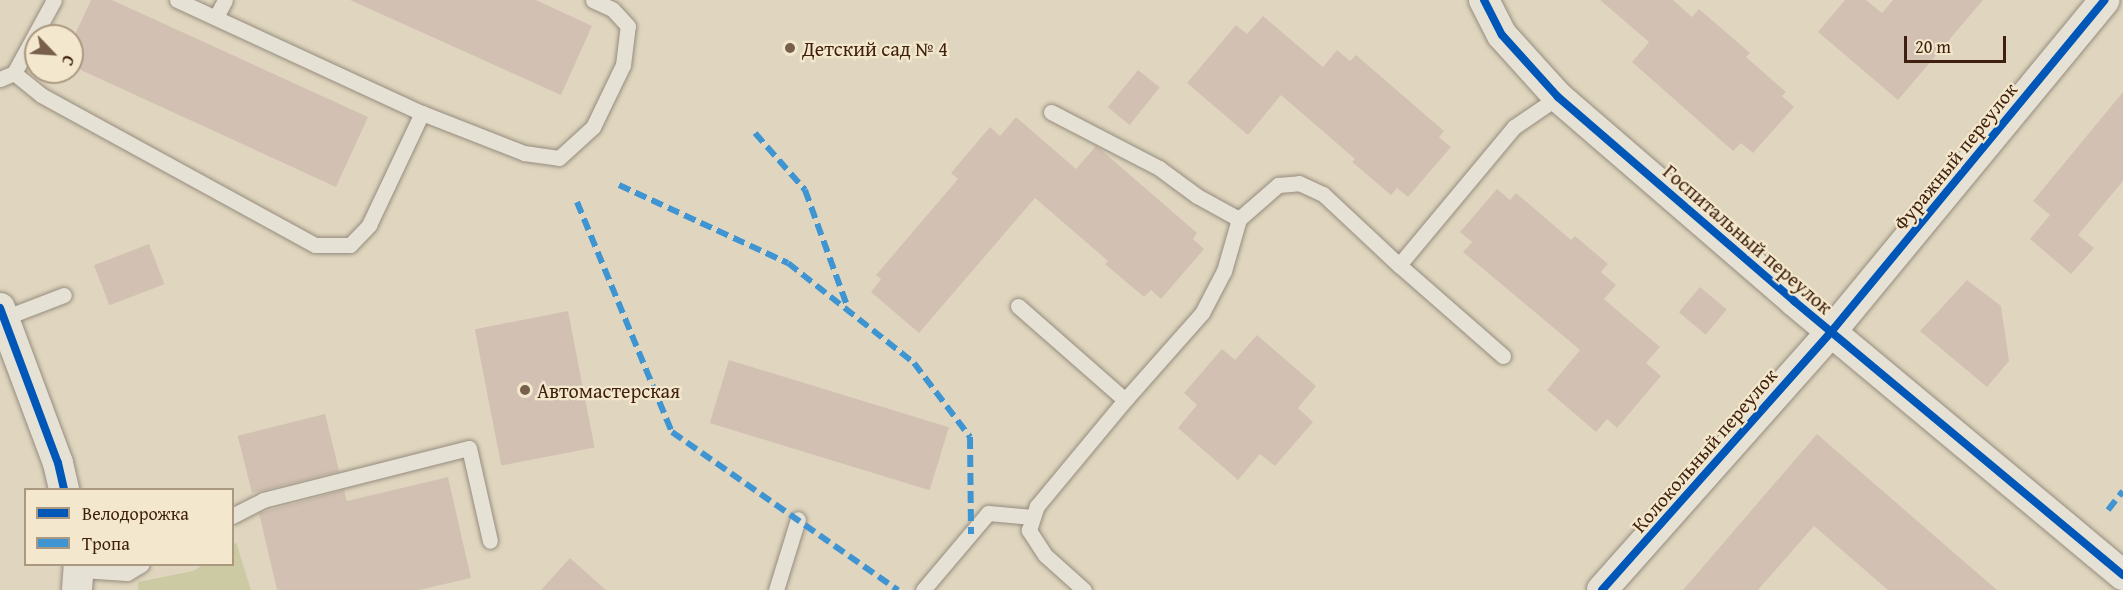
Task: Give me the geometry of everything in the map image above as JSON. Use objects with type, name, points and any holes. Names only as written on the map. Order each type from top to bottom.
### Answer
[{"type":"street","name":"Госпитальный переулок","points":[[1484,0],[1502,34],[1558,97],[1831,332],[2123,575]]},
{"type":"street","name":"Фуражный переулок","points":[[1831,332],[2105,0]]},
{"type":"street","points":[[2,313],[58,463],[64,488]]},
{"type":"street","name":"Колокольный переулок","points":[[1602,590],[1831,332]]},
{"type":"lane","points":[[54,0],[7,76],[315,245],[350,245],[369,225],[423,113]]},
{"type":"lane","points":[[177,0],[423,113],[524,153],[559,158],[594,127],[623,65],[628,26],[612,9],[593,0]]},
{"type":"lane","points":[[216,17],[225,0]]},
{"type":"lane","points":[[1399,265],[1514,128],[1558,97]]},
{"type":"lane","points":[[1051,112],[1159,168],[1197,196],[1239,219]]},
{"type":"lane","points":[[1084,590],[1045,555],[1029,530],[1037,506],[1125,400],[1202,313],[1224,271],[1239,219],[1278,185],[1299,183],[1323,194],[1399,265],[1503,356]]},
{"type":"lane","points":[[2,313],[64,295]]},
{"type":"lane","points":[[1018,306],[1125,400]]},
{"type":"lane","points":[[234,515],[263,500],[469,448],[490,541]]},
{"type":"lane","points":[[923,590],[988,513],[1033,517]]},
{"type":"lane","points":[[776,590],[798,519]]},
{"type":"lane","points":[[79,575],[128,573],[139,566]]},
{"type":"green space","points":[[236,542],[251,590],[138,590],[138,582],[193,571],[201,566],[234,566],[234,544]]},
{"type":"building","points":[[91,0],[112,0],[368,117],[336,187],[84,72],[84,24],[80,24]]},
{"type":"building","points":[[350,0],[536,0],[592,26],[561,95]]},
{"type":"building","points":[[1600,0],[1673,0],[1692,17],[1699,9],[1750,53],[1746,57],[1786,92],[1782,96],[1794,107],[1753,153],[1741,143],[1733,151],[1632,62],[1649,42]]},
{"type":"building","points":[[1845,0],[1866,0],[1882,13],[1893,0],[1983,0],[1898,100],[1818,32]]},
{"type":"building","points":[[1263,16],[1323,67],[1337,50],[1350,61],[1356,55],[1444,131],[1439,137],[1451,147],[1408,197],[1397,188],[1391,195],[1352,162],[1355,159],[1281,95],[1248,135],[1187,83],[1236,25],[1247,34]]},
{"type":"building","points":[[1138,70],[1160,88],[1130,125],[1108,107]]},
{"type":"building","points":[[2123,92],[2123,181],[2078,235],[2094,248],[2071,274],[2030,239],[2050,215],[2033,201]]},
{"type":"building","points":[[1016,117],[1076,169],[1096,146],[1197,233],[1193,239],[1204,249],[1161,299],[1151,290],[1144,297],[1105,264],[1108,261],[1035,198],[919,333],[871,292],[881,279],[876,275],[958,179],[951,173],[990,127],[1000,136]]},
{"type":"building","points":[[1497,189],[1510,200],[1516,193],[1571,240],[1575,236],[1608,264],[1601,272],[1616,285],[1604,299],[1660,347],[1646,363],[1661,376],[1617,428],[1607,419],[1596,432],[1547,390],[1580,350],[1463,252],[1472,242],[1460,232]]},
{"type":"building","points":[[149,244],[164,284],[109,305],[94,265]]},
{"type":"building","points":[[1967,280],[2001,306],[2009,361],[1987,387],[1920,331]]},
{"type":"building","points":[[1700,287],[1727,309],[1706,335],[1679,312]]},
{"type":"building","points":[[568,311],[595,447],[501,466],[475,329]]},
{"type":"building","points":[[1257,335],[1316,386],[1298,408],[1313,422],[1275,466],[1260,454],[1238,480],[1178,428],[1197,405],[1184,393],[1222,349],[1235,360]]},
{"type":"building","points":[[729,360],[949,427],[930,490],[710,423]]},
{"type":"building","points":[[325,414],[339,471],[252,493],[238,436]]},
{"type":"building","points":[[1817,434],[1997,590],[1888,590],[1814,526],[1758,590],[1683,590]]},
{"type":"building","points":[[448,477],[471,578],[419,590],[277,590],[259,513],[344,490],[347,501]]},
{"type":"building","points":[[570,558],[606,590],[541,590]]},
{"type":"marked path","points":[[755,133],[805,190],[848,308]]},
{"type":"marked path","points":[[619,185],[788,263],[914,363],[970,437],[971,534]]},
{"type":"marked path","points":[[577,202],[672,432],[898,590]]},
{"type":"marked path","points":[[2108,510],[2123,491]]},
{"type":"cycle path","points":[[1484,0],[1502,35],[1558,97],[1794,301],[2123,575]]},
{"type":"cycle path","points":[[1602,590],[1831,332],[2105,0]]},
{"type":"cycle path","points":[[0,308],[58,463],[64,488]]},
{"type":"place","name":"Детский сад № 4","points":[[790,48]]},
{"type":"place","name":"Автомастерская","points":[[525,390]]}]
